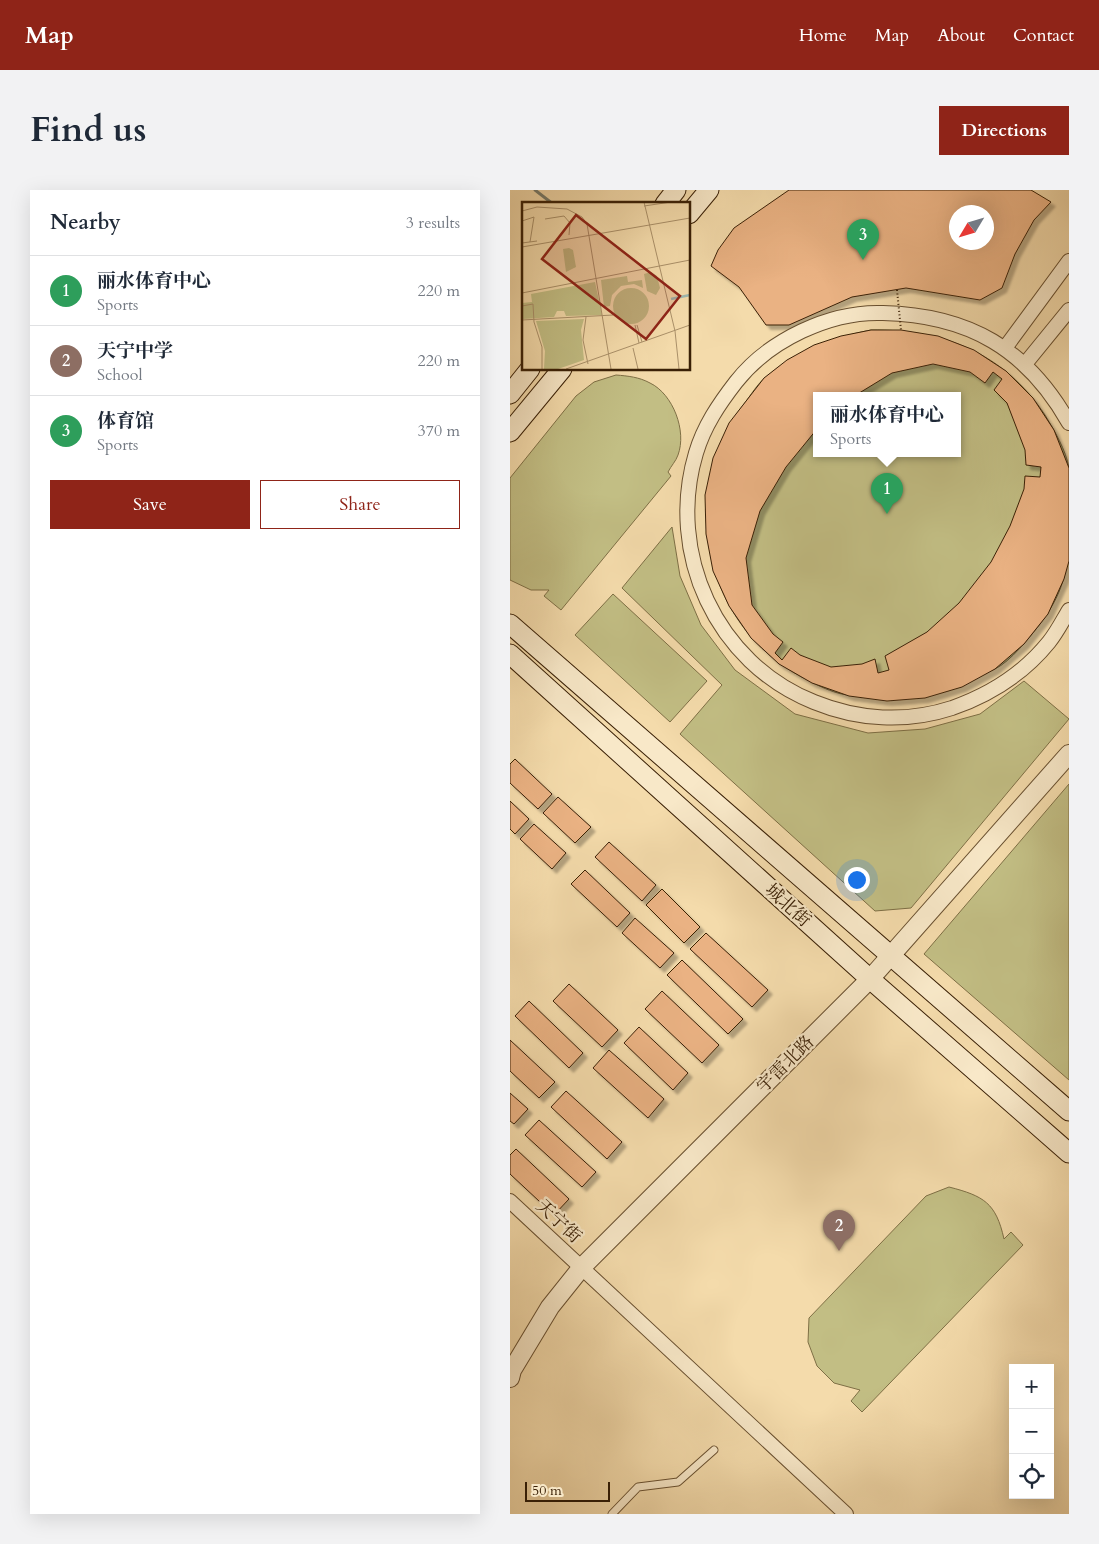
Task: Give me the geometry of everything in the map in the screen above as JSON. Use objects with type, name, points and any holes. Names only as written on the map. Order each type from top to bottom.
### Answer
[{"type":"main road","points":[[667,202],[676,190]]},
{"type":"main road","points":[[690,213],[709,190]]},
{"type":"main road","points":[[510,394],[529,370]]},
{"type":"main road","points":[[510,432],[561,370]]},
{"type":"main road","name":"城北街","points":[[510,624],[1069,1111]]},
{"type":"main road","name":"城北街","points":[[510,654],[870,979],[1069,1153]]},
{"type":"street","points":[[1005,348],[1069,261]]},
{"type":"street","points":[[1025,364],[1069,310]]},
{"type":"street","points":[[1069,423],[1054,397],[1025,364],[1005,348],[963,326],[918,314],[870,312],[824,322],[782,342],[745,371],[716,408],[696,451],[687,498],[688,545],[701,590],[730,639],[755,667],[794,694],[838,712],[884,719],[931,715],[976,700],[1016,675],[1050,642],[1069,610]]},
{"type":"street","name":"宇雷北路","points":[[510,1378],[512,1370],[550,1307],[582,1267],[870,979],[1069,754]]},
{"type":"street","name":"天宁街","points":[[510,1201],[846,1514]]},
{"type":"lane","points":[[612,1514],[638,1487],[678,1482],[714,1450]]},
{"type":"path","points":[[897,290],[900,330]]},
{"type":"shaded area","points":[[871,330],[897,331],[923,334],[947,340],[970,349],[1011,375],[1029,394],[1045,415],[1062,447],[1069,468],[1069,535],[1065,575],[1056,599],[1036,630],[1013,655],[995,669],[877,692],[852,695],[838,693],[821,687],[793,672],[762,648],[737,619],[720,585],[709,548],[706,511],[711,473],[723,437],[744,404],[766,377],[803,353],[842,337]]},
{"type":"shaded area","points":[[616,375],[646,381],[658,388],[671,404],[676,414],[681,435],[680,445],[677,457],[668,472],[671,476],[561,610],[544,596],[549,590],[531,590],[510,580],[510,478],[576,396],[594,382]]},
{"type":"shaded area","points":[[672,527],[680,576],[701,625],[735,670],[795,714],[868,733],[925,729],[980,714],[1024,681],[1069,719],[911,908],[875,911],[680,734],[722,685],[622,588]]},
{"type":"shaded area","points":[[613,594],[707,681],[670,722],[575,635]]},
{"type":"shaded area","points":[[1069,784],[1069,1080],[924,954]]},
{"type":"shaded area","points":[[949,1187],[971,1194],[987,1203],[997,1217],[1004,1239],[1011,1232],[1023,1245],[862,1412],[851,1401],[860,1390],[834,1383],[817,1366],[808,1342],[809,1318],[926,1196]]},
{"type":"building","points":[[789,190],[1031,190],[1051,202],[1034,220],[1015,254],[1002,288],[980,300],[906,288],[852,297],[789,325],[766,325],[739,287],[711,266],[718,250],[734,228]]},
{"type":"building","points":[[871,330],[901,330],[938,336],[974,350],[1006,371],[1033,398],[1054,430],[1069,468],[1069,561],[1064,579],[1048,614],[1024,644],[995,669],[962,687],[925,698],[887,701],[849,696],[812,683],[779,664],[751,638],[729,606],[713,571],[706,534],[705,495],[713,458],[729,423],[764,378],[787,360],[814,345],[841,336]],"holes":[[[933,364],[970,372],[985,383],[993,372],[1002,379],[994,390],[1007,403],[1025,450],[1026,465],[1041,467],[1040,477],[1025,476],[1024,489],[1010,526],[991,562],[959,603],[927,632],[885,656],[889,670],[878,673],[875,659],[862,664],[831,667],[800,655],[791,648],[782,660],[775,653],[783,642],[773,634],[752,605],[746,558],[760,511],[786,467],[813,434],[813,392],[861,392],[892,373]]]},
{"type":"building","points":[[515,759],[552,794],[538,809],[510,783],[510,764]]},
{"type":"building","points":[[558,797],[591,827],[575,843],[543,813]]},
{"type":"building","points":[[510,801],[529,819],[515,834],[510,829]]},
{"type":"building","points":[[534,824],[566,853],[552,869],[520,839]]},
{"type":"building","points":[[609,842],[656,885],[642,901],[595,857]]},
{"type":"building","points":[[585,870],[630,913],[617,927],[571,884]]},
{"type":"building","points":[[662,889],[700,927],[684,943],[646,905]]},
{"type":"building","points":[[635,918],[674,953],[660,968],[622,933]]},
{"type":"building","points":[[706,933],[768,990],[752,1007],[690,949]]},
{"type":"building","points":[[682,960],[743,1019],[728,1034],[667,975]]},
{"type":"building","points":[[569,984],[618,1030],[602,1047],[553,1001]]},
{"type":"building","points":[[662,991],[719,1045],[702,1063],[645,1009]]},
{"type":"building","points":[[529,1001],[583,1053],[569,1068],[515,1016]]},
{"type":"building","points":[[639,1027],[688,1073],[673,1090],[624,1043]]},
{"type":"building","points":[[510,1040],[555,1082],[539,1098],[510,1071]]},
{"type":"building","points":[[609,1050],[664,1099],[648,1118],[593,1068]]},
{"type":"building","points":[[566,1091],[622,1142],[607,1159],[551,1107]]},
{"type":"building","points":[[510,1093],[528,1109],[514,1124],[510,1121]]},
{"type":"building","points":[[539,1120],[596,1172],[582,1187],[525,1135]]},
{"type":"building","points":[[516,1149],[569,1199],[554,1215],[510,1174],[510,1155]]},
{"type":"waterway","points":[[535,190],[550,202]]},
{"type":"place","name":"体育馆","points":[[863,260]]},
{"type":"place","name":"丽水体育中心","points":[[887,514]]},
{"type":"place","name":"天宁中学","points":[[839,1251]]}]
